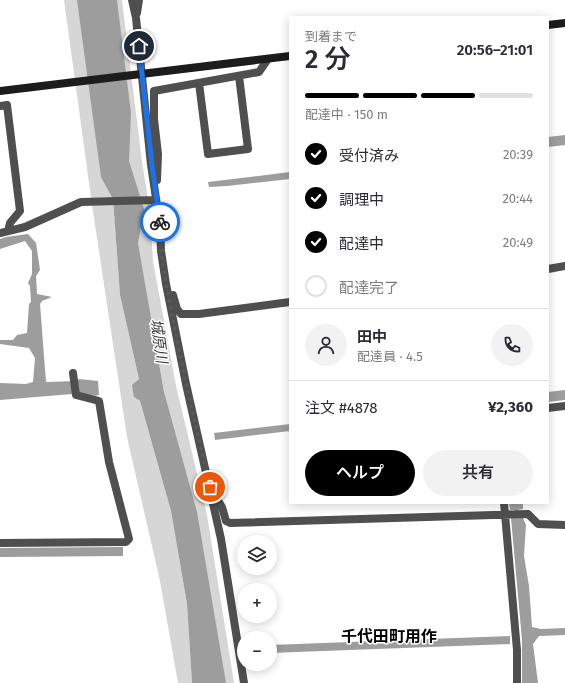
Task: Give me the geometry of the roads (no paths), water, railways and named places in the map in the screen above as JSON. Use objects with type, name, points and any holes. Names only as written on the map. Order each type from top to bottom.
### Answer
[{"type":"street","points":[[132,0],[136,18],[152,165],[156,187],[156,200],[160,219],[161,251],[166,284],[186,384],[222,546],[244,683]]},
{"type":"street","points":[[136,18],[139,0]]},
{"type":"street","points":[[549,26],[565,24]]},
{"type":"street","points":[[0,91],[289,56]]},
{"type":"street","points":[[156,187],[158,178],[158,154],[154,119],[154,91],[259,72],[268,59]]},
{"type":"street","points":[[199,83],[208,154],[248,149],[239,76]]},
{"type":"street","points":[[0,106],[7,105],[20,211],[4,232]]},
{"type":"street","points":[[4,232],[25,227],[81,202],[156,200]]},
{"type":"street","points":[[549,269],[565,266]]},
{"type":"street","points":[[166,284],[173,296],[177,309],[181,314],[199,314],[289,302]]},
{"type":"street","points":[[0,543],[126,542],[129,539],[109,462],[99,401],[76,394],[73,373]]},
{"type":"street","points":[[549,408],[565,406]]},
{"type":"street","points":[[210,487],[222,508],[226,521],[230,523],[528,514],[538,524],[565,525]]},
{"type":"street","points":[[504,504],[517,650],[517,683]]},
{"type":"district","name":"千代田町用作","points":[[389,636]]},
{"type":"water label","name":"城原川","points":[[159,341]]}]
